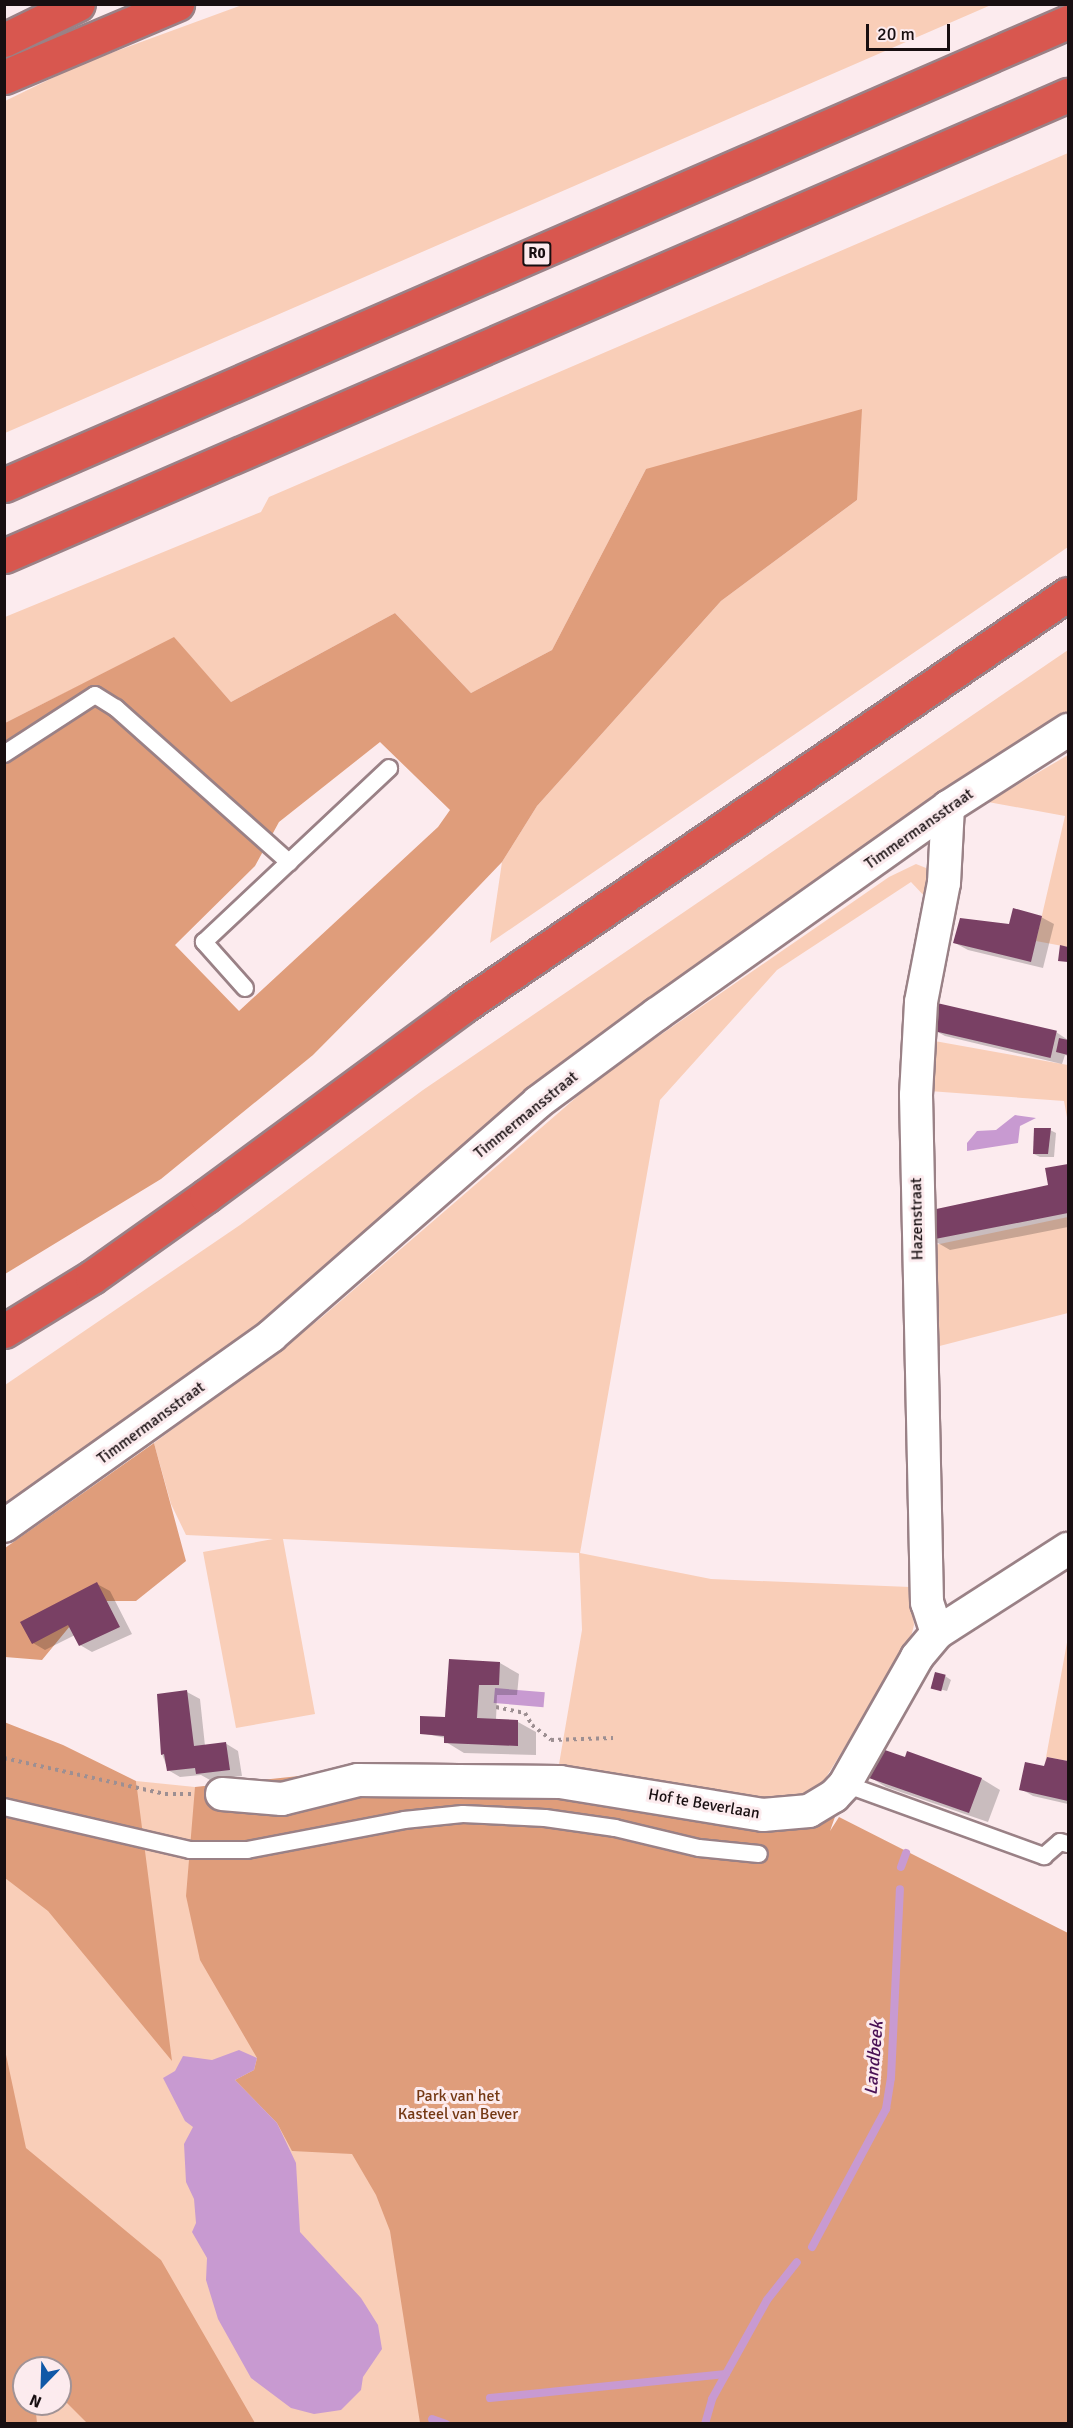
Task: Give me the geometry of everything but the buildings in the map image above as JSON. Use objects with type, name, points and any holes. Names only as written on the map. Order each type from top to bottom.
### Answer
[{"type":"highway","points":[[4,40],[78,4]]},
{"type":"highway","points":[[4,77],[177,4]]},
{"type":"highway","name":"R0","points":[[4,485],[1068,22]]},
{"type":"highway","points":[[4,556],[1068,95]]},
{"type":"highway","points":[[4,1331],[92,1277],[462,1007],[1068,594]]},
{"type":"street","name":"Timmermansstraat","points":[[4,1526],[271,1336],[538,1102],[948,807],[1068,730]]},
{"type":"street","name":"Hazenstraat","points":[[937,1633],[927,1603],[916,1095],[921,1002],[944,882],[948,807]]},
{"type":"street","name":"Hof te Beverlaan","points":[[222,1794],[282,1799],[358,1780],[560,1782],[777,1816],[809,1811],[834,1796],[845,1784],[917,1657],[937,1633],[1068,1549]]},
{"type":"lane","points":[[4,754],[95,695],[116,708],[289,862]]},
{"type":"lane","points":[[245,988],[204,942],[389,768]]},
{"type":"lane","points":[[845,1784],[1044,1856],[1060,1842],[1068,1844]]},
{"type":"lane","points":[[4,1807],[190,1850],[247,1850],[404,1820],[463,1814],[545,1818],[615,1828],[699,1848],[759,1854]]},
{"type":"path","points":[[496,1707],[525,1713],[532,1725],[551,1740],[613,1738]]},
{"type":"path","points":[[4,1758],[165,1794],[222,1794]]},
{"type":"green space","points":[[242,5],[991,5],[5,433],[5,101],[81,64]]},
{"type":"green space","points":[[1068,153],[1068,547],[490,943],[502,862],[537,806],[721,601],[857,500],[646,469],[552,650],[471,693],[395,613],[231,702],[174,638],[5,723],[5,617],[261,512],[269,497]]},
{"type":"green space","points":[[862,409],[857,500],[721,601],[537,806],[502,862],[433,934],[313,1055],[161,1179],[5,1274],[5,723],[174,637],[231,702],[395,613],[471,693],[552,650],[646,469]],"holes":[[[380,742],[450,810],[438,827],[239,1011],[175,945],[255,866],[279,822]]]},
{"type":"green space","points":[[1068,650],[1068,715],[523,1096],[269,1319],[5,1510],[5,1385],[240,1225],[423,1090]]},
{"type":"green space","points":[[1068,755],[1068,947],[1036,941],[1065,816],[988,802]]},
{"type":"green space","points":[[916,864],[926,868],[929,875],[928,900],[911,882],[777,970],[660,1100],[580,1553],[711,1579],[910,1587],[914,1625],[910,1641],[814,1797],[794,1806],[558,1770],[582,1630],[579,1553],[283,1539],[315,1714],[236,1728],[203,1552],[273,1539],[186,1535],[171,1504],[154,1443],[321,1318],[601,1076],[889,877]]},
{"type":"green space","points":[[929,1040],[1068,1065],[1068,1123],[1064,1101],[929,1091]]},
{"type":"green space","points":[[1068,1217],[1068,1313],[928,1349],[930,1246]]},
{"type":"green space","points":[[154,1443],[186,1561],[136,1601],[101,1601],[70,1626],[42,1660],[5,1657],[5,1548]]},
{"type":"green space","points":[[1068,1637],[1068,1761],[1047,1757],[1045,1763]]},
{"type":"green space","points":[[4,1722],[63,1745],[136,1781],[172,2061],[48,1911],[5,1878]]},
{"type":"green space","name":"Park van het Kasteel van Bever","points":[[5,1768],[137,1787],[136,1781],[195,1787],[195,1797],[819,2423],[5,2424]]},
{"type":"green space","name":"Park van het Kasteel van Bever","points":[[337,1772],[561,1779],[782,1798],[836,1814],[830,1831],[839,1817],[1068,1933],[1068,2423],[420,2423],[390,2231],[376,2195],[352,2154],[292,2151],[277,2123],[235,2080],[254,2070],[257,2058],[200,1960],[186,1896],[195,1787]]},
{"type":"green space","points":[[5,2050],[26,2148],[161,2260],[255,2423],[87,2423],[72,2408],[72,2356],[12,2356],[12,2416],[36,2416],[37,2423],[5,2423]]},
{"type":"shaded area","points":[[1015,1115],[1036,1118],[1020,1126],[1018,1143],[967,1151],[967,1143],[977,1131],[996,1130]]},
{"type":"shaded area","points":[[495,1688],[545,1692],[544,1707],[494,1703]]},
{"type":"shaded area","points":[[239,2050],[257,2058],[254,2070],[235,2080],[277,2123],[296,2163],[300,2232],[361,2298],[378,2325],[382,2349],[363,2377],[361,2390],[341,2410],[314,2414],[291,2408],[251,2378],[218,2319],[206,2280],[207,2258],[192,2232],[196,2223],[194,2199],[186,2182],[184,2144],[193,2127],[185,2121],[163,2078],[175,2071],[183,2056],[212,2060]]},
{"type":"waterway","points":[[901,1867],[906,1853]]},
{"type":"waterway","name":"Landbeek","points":[[812,2247],[886,2109],[891,2078],[900,1889]]},
{"type":"waterway","name":"Landbeek","points":[[705,2424],[712,2399],[767,2300],[797,2262]]},
{"type":"waterway","points":[[490,2398],[726,2374]]},
{"type":"waterway","points":[[432,2419],[446,2424]]}]
